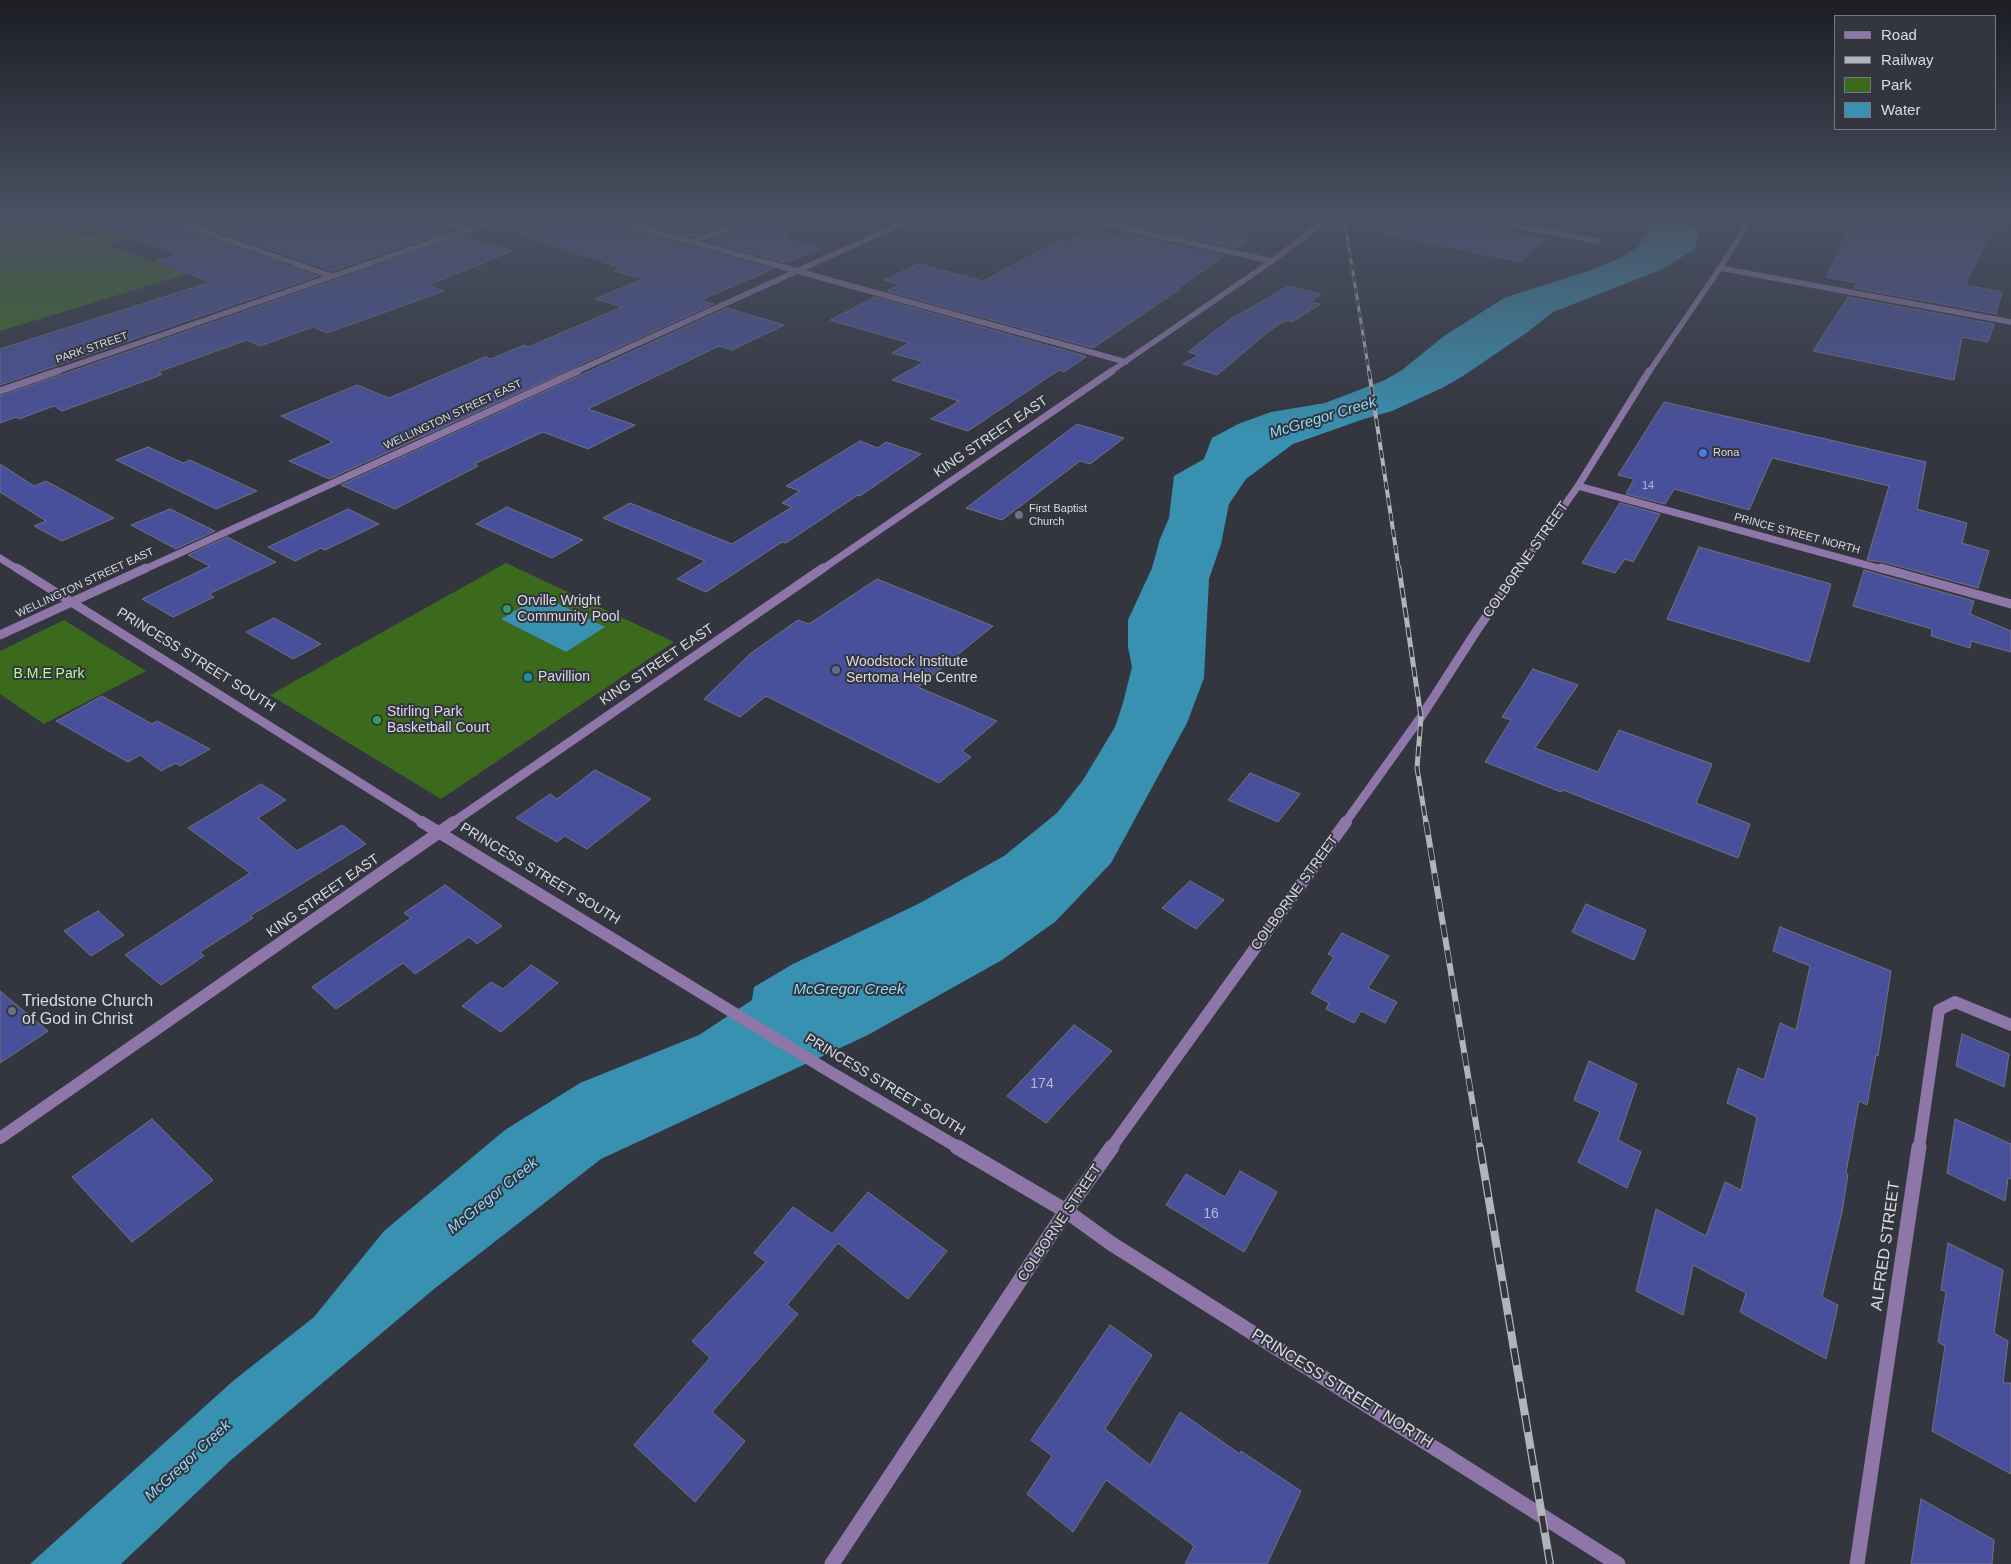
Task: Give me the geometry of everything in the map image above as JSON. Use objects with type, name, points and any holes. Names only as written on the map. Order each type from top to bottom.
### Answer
[{"type":"street","name":"PARK STREET","points":[[0,391],[291,290]]},
{"type":"street","name":"WELLINGTON STREET EAST","points":[[0,635],[755,290]]},
{"type":"street","points":[[865,290],[1126,362]]},
{"type":"street","name":"KING STREET EAST","points":[[0,1138],[439,831],[1230,290]]},
{"type":"street","name":"COLBORNE STREET","points":[[832,1564],[1066,1211],[1417,723],[1477,630],[1578,486],[1637,389],[1705,290]]},
{"type":"street","points":[[1838,290],[2011,322]]},
{"type":"street","name":"PRINCE STREET NORTH","points":[[1578,486],[2011,604]]},
{"type":"street","name":"PRINCESS STREET SOUTH","points":[[0,558],[832,1073],[1066,1211]]},
{"type":"street","name":"ALFRED STREET","points":[[1857,1564],[1939,1010],[1955,1002],[2011,1024]]},
{"type":"street","name":"PRINCESS STREET NORTH","points":[[1066,1211],[1112,1244],[1618,1564]]},
{"type":"green space","points":[[0,290],[135,290],[0,331]]},
{"type":"green space","points":[[506,563],[674,642],[441,799],[270,695]]},
{"type":"green space","name":"B.M.E Park","points":[[64,620],[146,671],[44,724],[0,694],[0,651]]},
{"type":"water","name":"McGregor Creek","points":[[1529,290],[1609,290],[1553,312],[1529,331],[1444,387],[1392,411],[1293,444],[1246,479],[1229,504],[1221,544],[1209,579],[1204,678],[1187,723],[1111,863],[1056,921],[1002,960],[868,1035],[601,1159],[434,1289],[231,1460],[121,1564],[30,1564],[233,1381],[314,1317],[384,1231],[505,1130],[580,1083],[699,1035],[752,1000],[754,987],[793,964],[920,903],[1004,856],[1057,813],[1083,780],[1115,727],[1132,667],[1128,647],[1128,620],[1152,568],[1160,539],[1169,518],[1174,476],[1204,459],[1212,438],[1238,424],[1271,412],[1325,403],[1385,380],[1402,370],[1444,336],[1504,298]]},
{"type":"water","points":[[541,595],[605,627],[566,652],[501,619]]},
{"type":"building","points":[[186,290],[277,290],[0,385],[0,349]]},
{"type":"building","points":[[306,290],[444,291],[327,333],[313,327],[260,346],[247,340],[158,372],[162,374],[62,411],[54,406],[19,419],[16,417],[0,423],[0,396]]},
{"type":"building","points":[[617,290],[724,290],[701,300],[714,304],[329,479],[289,461],[333,442],[281,416],[357,385],[389,398],[485,357],[491,359],[524,345],[528,347],[622,307],[595,299]]},
{"type":"building","points":[[889,290],[1179,290],[1093,348],[887,291]]},
{"type":"building","points":[[1281,290],[1304,290],[1321,294],[1310,302],[1320,304],[1292,322],[1286,320],[1269,331],[1217,375],[1183,364],[1199,355],[1188,352],[1228,321]]},
{"type":"building","points":[[1865,290],[1991,290],[2002,292],[1996,314]]},
{"type":"building","points":[[875,297],[1086,357],[1064,372],[1059,370],[968,431],[931,419],[959,401],[892,380],[924,362],[892,353],[909,343],[830,320]]},
{"type":"building","points":[[1848,297],[1994,324],[1988,342],[1962,337],[1954,380],[1813,351]]},
{"type":"building","points":[[727,308],[784,325],[732,350],[719,346],[588,409],[635,425],[588,449],[543,432],[474,464],[478,466],[395,509],[341,485]]},
{"type":"building","points":[[1664,402],[1926,462],[1917,509],[1967,523],[1962,543],[1989,551],[1978,588],[1883,562],[1867,560],[1889,486],[1772,458],[1749,510],[1674,489],[1665,504],[1626,494],[1634,479],[1618,475]]},
{"type":"building","points":[[1077,424],[1124,438],[1090,464],[1080,461],[1002,520],[966,508]]},
{"type":"building","points":[[860,441],[878,448],[886,442],[921,454],[860,496],[858,495],[786,543],[782,542],[706,592],[677,579],[705,561],[603,518],[630,503],[732,544],[792,507],[782,503],[800,491],[786,486]]},
{"type":"building","points":[[148,447],[183,463],[190,460],[257,491],[216,509],[116,460]]},
{"type":"building","points":[[0,464],[34,486],[46,481],[114,518],[62,541],[34,526],[46,521],[0,492]]},
{"type":"building","points":[[1620,503],[1660,514],[1633,562],[1625,559],[1615,573],[1582,563]]},
{"type":"building","points":[[507,507],[583,540],[552,558],[476,524]]},
{"type":"building","points":[[170,509],[215,531],[176,549],[131,525]]},
{"type":"building","points":[[348,509],[379,524],[325,550],[321,548],[295,561],[268,547]]},
{"type":"building","points":[[227,537],[276,562],[209,594],[214,597],[173,617],[142,599],[210,566],[188,555]]},
{"type":"building","points":[[1699,547],[1831,584],[1809,662],[1667,619]]},
{"type":"building","points":[[1864,570],[1974,601],[1970,614],[2011,631],[2011,652],[1971,641],[1970,648],[1931,636],[1932,629],[1853,606]]},
{"type":"building","name":"Woodstock Institute Sertoma Help Centre","points":[[877,579],[993,626],[918,687],[997,721],[962,751],[971,757],[939,783],[766,696],[740,717],[704,699],[751,653],[798,620],[809,624]]},
{"type":"building","points":[[274,618],[321,644],[293,659],[246,632]]},
{"type":"building","points":[[1533,669],[1578,685],[1535,748],[1598,772],[1619,730],[1712,764],[1696,803],[1750,824],[1738,858],[1485,762],[1511,720],[1502,717]]},
{"type":"building","points":[[102,696],[152,724],[157,721],[210,749],[180,766],[176,763],[161,771],[140,755],[128,762],[56,721]]},
{"type":"building","points":[[595,770],[651,799],[587,849],[565,836],[557,842],[516,818],[550,794],[557,799]]},
{"type":"building","points":[[1250,773],[1300,794],[1278,822],[1228,800]]},
{"type":"building","points":[[261,784],[286,800],[258,818],[297,851],[342,825],[366,844],[250,916],[253,918],[200,952],[204,956],[161,985],[125,955],[250,873],[188,828]]},
{"type":"building","points":[[1190,881],[1224,900],[1196,929],[1162,908]]},
{"type":"building","points":[[445,885],[502,926],[477,944],[469,937],[415,974],[403,963],[336,1009],[312,987],[411,918],[404,913]]},
{"type":"building","points":[[1586,904],[1646,930],[1634,960],[1572,932]]},
{"type":"building","points":[[98,911],[124,935],[91,956],[64,931]]},
{"type":"building","points":[[1780,927],[1891,971],[1878,1056],[1876,1055],[1867,1105],[1859,1101],[1846,1173],[1848,1174],[1842,1212],[1822,1297],[1838,1305],[1826,1359],[1740,1312],[1746,1293],[1693,1265],[1683,1315],[1636,1291],[1656,1209],[1706,1236],[1725,1182],[1741,1190],[1757,1117],[1727,1103],[1738,1068],[1764,1080],[1780,1023],[1796,1030],[1810,966],[1773,951]]},
{"type":"building","points":[[1342,933],[1389,956],[1368,988],[1397,1002],[1385,1023],[1361,1011],[1354,1023],[1326,1009],[1329,1003],[1311,993],[1334,957],[1328,954]]},
{"type":"building","points":[[531,965],[558,983],[501,1032],[462,1006],[491,982],[503,989]]},
{"type":"building","name":"Triedstone Church of God in Christ","points":[[0,991],[48,1031],[0,1063]]},
{"type":"building","points":[[1074,1025],[1112,1051],[1046,1123],[1007,1096]]},
{"type":"building","points":[[1962,1034],[2009,1054],[2004,1087],[1956,1066]]},
{"type":"building","points":[[1589,1061],[1637,1084],[1618,1140],[1641,1152],[1627,1188],[1578,1162],[1600,1112],[1574,1100]]},
{"type":"building","points":[[152,1119],[213,1180],[132,1242],[72,1177]]},
{"type":"building","points":[[1955,1119],[2011,1144],[2011,1179],[2008,1178],[2005,1201],[1947,1173]]},
{"type":"building","points":[[1240,1171],[1277,1192],[1244,1252],[1166,1205],[1186,1174],[1225,1197]]},
{"type":"building","points":[[868,1192],[947,1251],[908,1299],[838,1243],[787,1305],[798,1314],[712,1412],[745,1441],[695,1502],[634,1445],[710,1358],[692,1341],[766,1262],[754,1253],[793,1207],[832,1234]]},
{"type":"building","points":[[1948,1243],[2003,1270],[1994,1333],[2008,1341],[2003,1383],[2011,1383],[2011,1474],[1932,1431],[1945,1346],[1938,1342],[1946,1292],[1941,1290]]},
{"type":"building","points":[[1110,1325],[1152,1355],[1105,1429],[1150,1465],[1180,1412],[1240,1454],[1241,1451],[1301,1491],[1267,1564],[1185,1564],[1194,1546],[1106,1480],[1073,1532],[1027,1494],[1052,1456],[1031,1440]]},
{"type":"building","points":[[1921,1499],[1994,1540],[1992,1564],[1911,1564]]},
{"type":"railway","points":[[1356,290],[1369,372]]},
{"type":"railway","points":[[1369,371],[1399,570]]},
{"type":"railway","points":[[1399,568],[1421,717],[1417,768],[1426,823]]},
{"type":"railway","points":[[1426,822],[1480,1148]]},
{"type":"railway","points":[[1480,1147],[1550,1564]]},
{"type":"place","name":"Rona","points":[[1703,453]]},
{"type":"place","name":"First Baptist Church","points":[[1019,515]]},
{"type":"place","name":"Orville Wright Community Pool","points":[[507,609]]},
{"type":"place","name":"Woodstock Institute Sertoma Help Centre","points":[[836,670]]},
{"type":"place","name":"Pavillion","points":[[528,677]]},
{"type":"place","name":"Stirling Park Basketball Court","points":[[377,720]]},
{"type":"place","name":"Triedstone Church of God in Christ","points":[[12,1011]]}]
